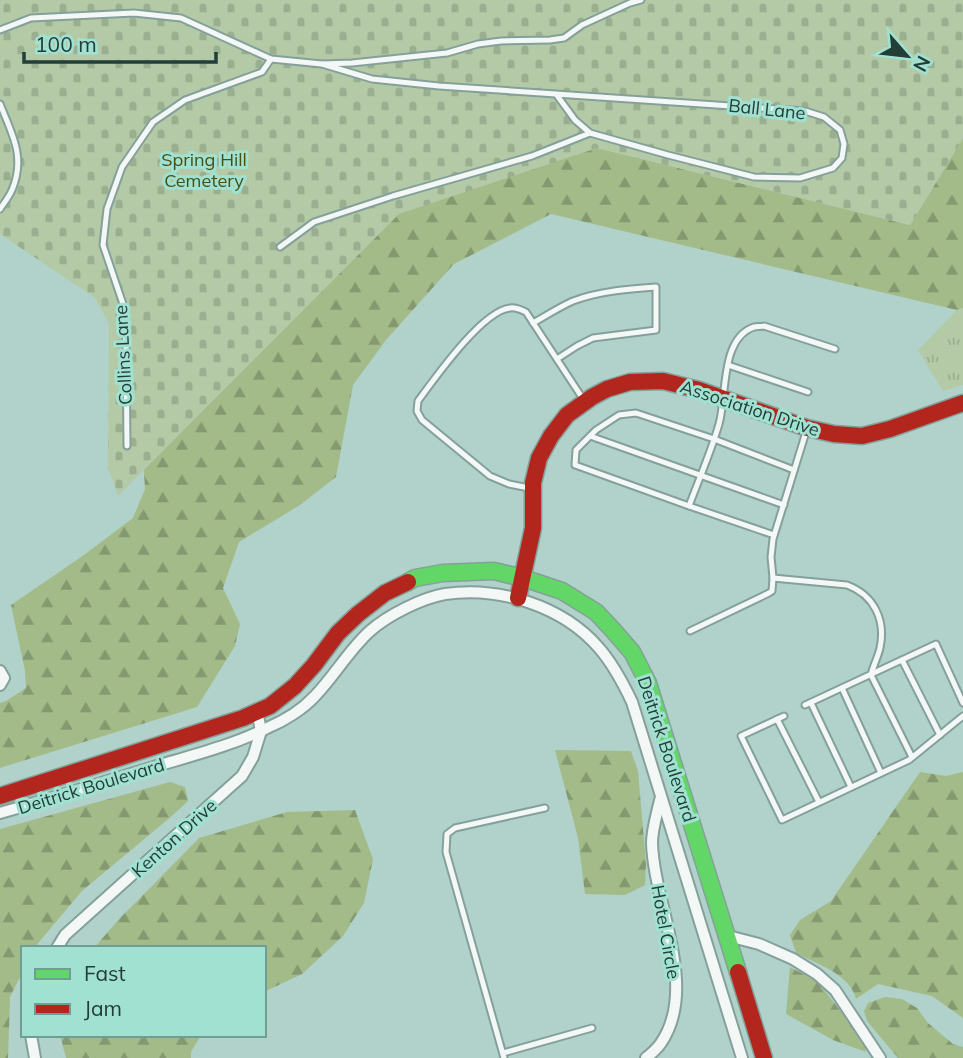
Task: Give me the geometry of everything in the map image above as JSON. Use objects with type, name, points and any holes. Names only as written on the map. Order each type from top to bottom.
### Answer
[{"type":"street","name":"Association Drive","points":[[518,598],[533,528],[533,488],[539,458],[567,415],[607,389],[630,382],[663,382],[699,390],[807,428],[862,436],[963,403]]},
{"type":"street","name":"Deitrick Boulevard","points":[[0,796],[230,722],[270,706],[295,686],[338,633],[358,614],[385,593],[415,578],[443,573],[494,571],[562,591],[596,612],[632,652],[648,683],[765,1058]]},
{"type":"street","name":"Deitrick Boulevard","points":[[0,813],[261,731],[284,719],[315,696],[353,648],[372,629],[422,601],[443,594],[464,592],[518,598],[545,608],[573,624],[598,647],[620,678],[632,702],[743,1058]]},
{"type":"street","points":[[0,671],[4,678],[0,685]]},
{"type":"street","points":[[257,712],[261,731]]},
{"type":"street","name":"Kenton Drive","points":[[58,946],[65,934],[242,776],[253,757],[261,731]]},
{"type":"street","name":"Hotel Circle","points":[[646,1058],[660,1046],[671,1025],[676,998],[675,966],[659,893],[652,841],[661,797]]},
{"type":"street","points":[[728,936],[759,944],[793,959],[817,974],[835,990],[880,1058]]},
{"type":"street","points":[[31,1037],[36,1058]]},
{"type":"lane","points":[[0,30],[31,18],[134,13],[181,18],[271,59],[322,64],[352,63],[447,53],[501,41],[564,38],[582,25],[641,0]]},
{"type":"lane","name":"Collins Lane","points":[[127,446],[127,343],[122,304],[103,245],[107,209],[122,166],[153,122],[185,100],[262,72],[271,59]]},
{"type":"lane","name":"Ball Lane","points":[[322,64],[372,79],[439,86],[805,111],[824,117],[840,130],[845,144],[842,158],[832,168],[800,178],[754,177],[590,133]]},
{"type":"lane","points":[[280,247],[314,222],[532,156],[590,133],[575,120],[556,94]]},
{"type":"lane","points":[[0,104],[17,144],[19,163],[12,191],[0,209]]},
{"type":"lane","points":[[533,323],[572,302],[597,294],[656,287],[656,330],[593,338],[557,359]]},
{"type":"lane","points":[[533,488],[509,484],[490,476],[422,420],[417,411],[418,401],[460,347],[499,312],[516,308],[526,312],[585,402]]},
{"type":"lane","points":[[689,506],[720,422],[730,354],[741,334],[754,327],[764,326],[835,349]]},
{"type":"lane","points":[[728,365],[808,392]]},
{"type":"lane","points":[[774,535],[575,465],[576,450],[596,430],[619,415],[636,413],[794,470]]},
{"type":"lane","points":[[691,631],[772,591],[771,556],[774,535],[807,428]]},
{"type":"lane","points":[[590,436],[783,505]]},
{"type":"lane","points":[[773,578],[847,585],[858,589],[873,603],[880,620],[881,633],[880,648],[870,675],[912,757]]},
{"type":"lane","points":[[851,787],[808,704],[936,644],[963,703]]},
{"type":"lane","points":[[902,660],[940,734]]},
{"type":"lane","points":[[842,688],[881,773]]},
{"type":"lane","points":[[819,802],[781,717],[741,736],[782,820],[912,757],[963,716]]},
{"type":"lane","points":[[545,808],[455,828],[447,834],[446,852],[503,1056],[592,1028]]},
{"type":"green space","name":"Spring Hill Cemetery","points":[[0,0],[963,0],[963,138],[910,225],[597,148],[399,214],[118,496],[108,468],[109,324],[95,298],[0,234]]},
{"type":"green space","points":[[963,138],[963,308],[957,310],[551,214],[454,264],[386,340],[353,385],[336,477],[300,505],[239,542],[223,588],[240,624],[235,646],[197,707],[0,768],[0,703],[26,688],[11,605],[133,518],[145,489],[136,344],[395,204],[597,148],[910,225]]},
{"type":"green space","points":[[963,308],[963,385],[943,391],[918,350],[957,310]]},
{"type":"green space","points":[[555,750],[631,751],[638,771],[646,864],[645,885],[625,895],[585,894],[578,838]]},
{"type":"green space","points":[[920,772],[946,776],[963,772],[963,1018],[932,996],[878,984],[856,999],[853,990],[840,976],[796,953],[790,935],[800,920],[831,901]]},
{"type":"green space","points":[[170,782],[185,787],[188,801],[82,891],[36,946],[21,946],[21,975],[10,997],[8,1058],[0,1058],[0,829]]},
{"type":"green space","points":[[355,810],[373,859],[364,903],[343,936],[302,974],[266,991],[266,946],[96,946],[199,838],[287,812]]},
{"type":"green space","points":[[790,967],[817,981],[865,1042],[866,1052],[833,1040],[786,1014]]},
{"type":"green space","points":[[885,997],[902,999],[917,1008],[928,1023],[953,1044],[963,1047],[963,1058],[898,1058],[867,1021],[864,1011],[868,1003]]},
{"type":"green space","points":[[61,1037],[200,1037],[191,1052],[191,1058],[66,1058]]},
{"type":"traffic: fast","points":[[408,582],[415,578],[443,573],[494,571],[523,578],[562,591],[596,612],[632,652],[648,683],[738,972]]},
{"type":"traffic: jam","points":[[518,598],[533,528],[533,483],[539,458],[567,415],[607,389],[630,382],[663,381],[699,390],[807,428],[862,436],[963,403]]},
{"type":"traffic: jam","points":[[0,796],[243,718],[270,706],[295,686],[338,633],[358,614],[385,593],[408,582]]},
{"type":"traffic: jam","points":[[738,972],[764,1058]]}]
